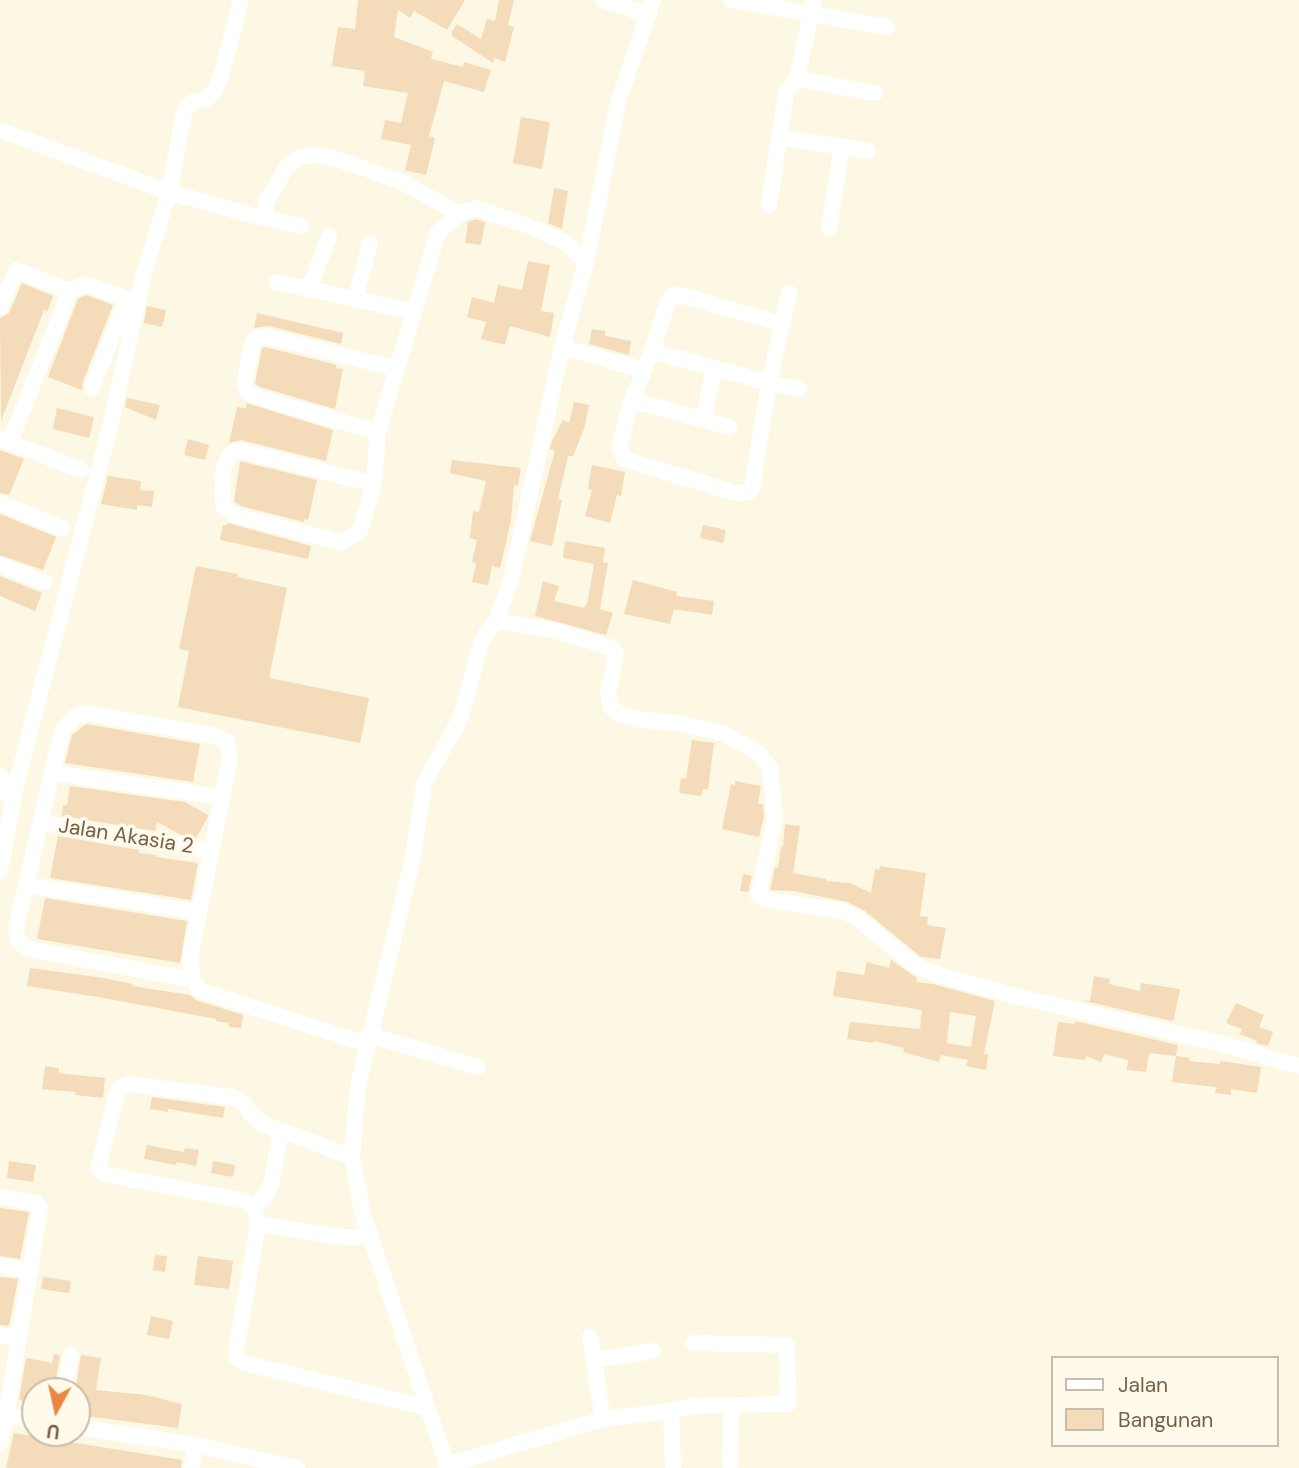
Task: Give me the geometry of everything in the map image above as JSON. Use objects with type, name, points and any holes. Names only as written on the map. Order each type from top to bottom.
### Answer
[{"type":"street","points":[[0,871],[17,781],[110,428],[144,273],[169,192],[183,117],[192,102],[207,99],[215,90],[241,0]]},
{"type":"street","points":[[603,0],[651,7],[618,102],[586,263],[562,348],[511,580],[496,621],[480,647],[461,717],[424,784],[414,859],[358,1086],[352,1157],[362,1212],[448,1467],[603,1419],[691,1406],[788,1404],[787,1345],[693,1343]]},
{"type":"street","points":[[731,0],[812,7],[887,27]]},
{"type":"street","points":[[769,205],[786,92],[796,79],[812,7]]},
{"type":"street","points":[[796,79],[875,93]]},
{"type":"street","points":[[0,130],[169,192],[301,226]]},
{"type":"street","points":[[779,137],[868,151]]},
{"type":"street","points":[[829,228],[842,146]]},
{"type":"street","points":[[264,217],[267,201],[287,166],[298,158],[310,155],[328,156],[400,181],[460,214]]},
{"type":"street","points":[[374,484],[238,450],[229,456],[224,467],[222,493],[224,508],[237,516],[342,542],[360,531],[374,484],[378,432],[438,232],[460,214],[476,208],[526,225],[566,242],[586,263]]},
{"type":"street","points":[[309,290],[329,236]]},
{"type":"street","points":[[355,299],[370,244]]},
{"type":"street","points":[[0,308],[16,270],[70,292]]},
{"type":"street","points":[[277,282],[414,312]]},
{"type":"street","points":[[80,470],[5,440],[70,292],[85,285],[127,299],[92,388]]},
{"type":"street","points":[[782,324],[673,295],[668,302],[632,400],[619,444],[624,458],[735,493],[744,494],[752,488],[769,383],[789,293]]},
{"type":"street","points":[[378,432],[256,397],[247,391],[244,385],[252,344],[256,338],[265,336],[397,369]]},
{"type":"street","points":[[562,348],[644,370]]},
{"type":"street","points":[[652,351],[769,383],[799,388]]},
{"type":"street","points":[[704,418],[714,368]]},
{"type":"street","points":[[632,400],[729,427]]},
{"type":"street","points":[[0,503],[62,528]]},
{"type":"street","points":[[0,565],[44,582]]},
{"type":"street","points":[[496,621],[553,629],[612,648],[616,654],[608,692],[611,707],[620,714],[714,731],[756,751],[771,772],[775,818],[758,896],[767,900],[843,911],[858,919],[916,966],[939,975],[1015,996],[1200,1038],[1299,1066]]},
{"type":"street","points":[[193,980],[28,949],[19,942],[16,929],[63,730],[75,717],[85,713],[227,740],[230,758],[190,959],[193,980],[199,990],[368,1039],[478,1067]]},
{"type":"street","points":[[53,773],[222,797]]},
{"type":"street","name":"Jalan Akasia 2","points":[[41,823],[211,851]]},
{"type":"street","points":[[27,884],[200,912]]},
{"type":"street","points":[[352,1157],[263,1124],[251,1114],[243,1102],[231,1097],[129,1084],[120,1088],[117,1096],[99,1165],[104,1174],[244,1200],[256,1216],[342,1237],[360,1237],[370,1233]]},
{"type":"street","points":[[281,1131],[272,1181],[256,1216],[237,1358],[244,1363],[428,1408]]},
{"type":"street","points":[[0,1197],[36,1203],[40,1208],[0,1443]]},
{"type":"street","points":[[0,1266],[31,1271]]},
{"type":"street","points":[[0,1335],[19,1338]]},
{"type":"street","points":[[590,1337],[603,1419]]},
{"type":"street","points":[[594,1360],[653,1351]]},
{"type":"street","points":[[67,1377],[71,1354]]},
{"type":"street","points":[[730,1464],[731,1405]]},
{"type":"street","points":[[671,1411],[673,1468]]},
{"type":"street","points":[[3,1415],[21,1418]]},
{"type":"street","points":[[91,1429],[196,1445],[297,1468]]},
{"type":"street","points":[[191,1468],[196,1445]]},
{"type":"building","points":[[358,0],[465,0],[447,30],[414,11],[410,18],[398,10],[394,37],[433,52],[431,59],[463,67],[464,62],[491,70],[484,92],[444,81],[429,136],[435,138],[426,175],[405,170],[411,145],[381,139],[385,120],[401,123],[408,93],[363,86],[365,71],[332,66],[338,27],[355,29]]},
{"type":"building","points":[[499,0],[514,0],[508,25],[514,27],[505,62],[494,58],[493,63],[452,36],[452,32],[457,24],[481,39],[487,19],[495,21]]},
{"type":"building","points":[[521,117],[550,122],[542,169],[513,163]]},
{"type":"building","points":[[554,188],[568,191],[562,229],[548,223]]},
{"type":"building","points":[[476,219],[485,222],[481,245],[465,243],[468,222]]},
{"type":"building","points":[[528,261],[550,265],[541,311],[554,313],[550,337],[510,326],[505,345],[481,339],[486,322],[467,317],[472,297],[494,303],[498,285],[522,290]]},
{"type":"building","points":[[22,283],[53,296],[47,312],[44,310],[1,421],[0,318],[9,313]]},
{"type":"building","points":[[86,295],[113,305],[82,390],[48,377],[78,299]]},
{"type":"building","points":[[147,306],[166,310],[162,327],[144,323]]},
{"type":"building","points":[[257,313],[343,333],[341,344],[268,326],[254,328]]},
{"type":"building","points":[[592,329],[605,331],[605,336],[631,341],[629,355],[589,344]]},
{"type":"building","points":[[262,348],[337,365],[336,368],[343,369],[335,409],[255,384]]},
{"type":"building","points":[[127,398],[160,405],[156,420],[125,407]]},
{"type":"building","points":[[574,402],[589,405],[584,429],[573,456],[568,456],[558,499],[562,500],[552,546],[530,541],[555,451],[550,449],[552,441],[563,420],[569,423]]},
{"type":"building","points":[[247,403],[333,430],[326,461],[241,440],[229,443],[237,407],[246,408]]},
{"type":"building","points":[[57,408],[94,417],[89,438],[53,429]]},
{"type":"building","points":[[188,439],[209,445],[205,460],[184,455]]},
{"type":"building","points":[[0,450],[24,459],[9,495],[0,493]]},
{"type":"building","points":[[452,460],[521,468],[518,486],[514,485],[511,520],[500,568],[492,566],[488,585],[472,582],[476,563],[472,562],[477,540],[470,538],[473,511],[479,512],[486,481],[450,473]]},
{"type":"building","points":[[240,461],[317,480],[308,520],[304,519],[304,522],[234,502]]},
{"type":"building","points":[[592,465],[625,472],[621,496],[617,495],[610,523],[585,516],[592,490],[588,489]]},
{"type":"building","points":[[108,476],[141,481],[140,490],[154,491],[152,507],[137,505],[137,510],[101,504]]},
{"type":"building","points":[[0,514],[56,537],[43,570],[0,555]]},
{"type":"building","points":[[228,523],[311,546],[308,559],[220,540],[223,525]]},
{"type":"building","points":[[703,525],[726,530],[723,543],[700,538]]},
{"type":"building","points":[[565,541],[605,548],[603,562],[608,563],[600,609],[613,613],[606,635],[535,616],[543,581],[559,586],[554,601],[584,608],[587,605],[594,564],[563,558]]},
{"type":"building","points":[[196,566],[287,588],[269,678],[369,698],[360,743],[178,707],[189,651],[179,649]]},
{"type":"building","points":[[0,576],[42,593],[35,611],[0,596]]},
{"type":"building","points":[[633,580],[677,592],[676,596],[714,601],[712,615],[674,609],[670,624],[624,614]]},
{"type":"building","points":[[86,724],[200,744],[193,782],[65,763],[72,735]]},
{"type":"building","points":[[692,740],[714,743],[708,789],[703,789],[701,796],[679,793],[681,778],[686,779]]},
{"type":"building","points":[[735,781],[761,786],[758,804],[763,804],[764,816],[759,837],[722,829],[731,784],[735,785]]},
{"type":"building","points":[[70,786],[185,802],[208,817],[196,838],[181,835],[157,822],[155,831],[62,816]]},
{"type":"building","points":[[785,824],[800,826],[793,873],[826,881],[850,883],[871,893],[875,869],[879,870],[880,866],[926,873],[920,916],[928,917],[927,925],[946,928],[940,959],[921,957],[865,911],[848,902],[793,891],[770,890],[775,867],[778,868],[781,846],[783,847]]},
{"type":"building","points":[[58,836],[198,863],[191,900],[50,878]]},
{"type":"building","points":[[743,874],[752,876],[748,892],[740,891]]},
{"type":"building","points":[[45,898],[187,921],[180,963],[37,939]]},
{"type":"building","points":[[891,960],[917,978],[916,982],[995,1001],[984,1054],[988,1054],[986,1070],[966,1066],[968,1060],[941,1055],[939,1062],[903,1052],[904,1048],[874,1041],[847,1039],[850,1022],[920,1029],[922,1010],[833,996],[837,971],[864,975],[867,962],[889,968]],"holes":[[[950,1012],[976,1016],[971,1047],[947,1043]]]},
{"type":"building","points":[[30,968],[104,978],[133,984],[132,986],[190,995],[196,1000],[243,1015],[241,1028],[229,1027],[229,1023],[216,1019],[27,986]]},
{"type":"building","points":[[1094,976],[1110,979],[1109,984],[1140,991],[1141,983],[1180,989],[1174,1019],[1172,1021],[1080,1000],[1090,1001]]},
{"type":"building","points":[[1236,1003],[1264,1015],[1259,1027],[1273,1032],[1268,1046],[1256,1043],[1257,1041],[1240,1034],[1242,1029],[1226,1023]]},
{"type":"building","points":[[1075,1021],[1178,1045],[1176,1056],[1149,1053],[1146,1072],[1127,1070],[1128,1060],[1104,1054],[1101,1062],[1086,1056],[1085,1060],[1053,1056],[1058,1022],[1074,1024]]},
{"type":"building","points":[[1176,1056],[1190,1058],[1189,1061],[1220,1064],[1221,1061],[1261,1067],[1257,1093],[1231,1089],[1231,1095],[1215,1093],[1216,1087],[1172,1082]]},
{"type":"building","points":[[45,1066],[59,1068],[59,1073],[105,1078],[103,1098],[42,1089]]},
{"type":"building","points":[[152,1097],[225,1107],[223,1118],[168,1109],[168,1112],[150,1109]]},
{"type":"building","points":[[147,1145],[184,1152],[185,1148],[199,1150],[196,1166],[144,1159]]},
{"type":"building","points":[[9,1161],[36,1165],[33,1182],[7,1178]]},
{"type":"building","points":[[213,1161],[235,1165],[233,1177],[211,1173]]},
{"type":"building","points":[[0,1208],[29,1212],[20,1259],[0,1256]]},
{"type":"building","points":[[155,1255],[167,1256],[165,1272],[153,1270]]},
{"type":"building","points":[[198,1256],[233,1261],[229,1289],[194,1285]]},
{"type":"building","points":[[0,1277],[18,1279],[9,1326],[0,1325]]},
{"type":"building","points":[[43,1277],[71,1281],[69,1293],[41,1289]]},
{"type":"building","points":[[151,1316],[173,1321],[169,1339],[147,1335]]},
{"type":"building","points":[[54,1354],[60,1355],[56,1377],[23,1377],[26,1358],[52,1363]]},
{"type":"building","points":[[81,1355],[101,1358],[96,1390],[146,1395],[182,1404],[178,1428],[91,1417],[91,1377],[77,1377]]},
{"type":"building","points":[[14,1433],[21,1434],[21,1447],[91,1445],[182,1460],[181,1468],[6,1468]]}]
